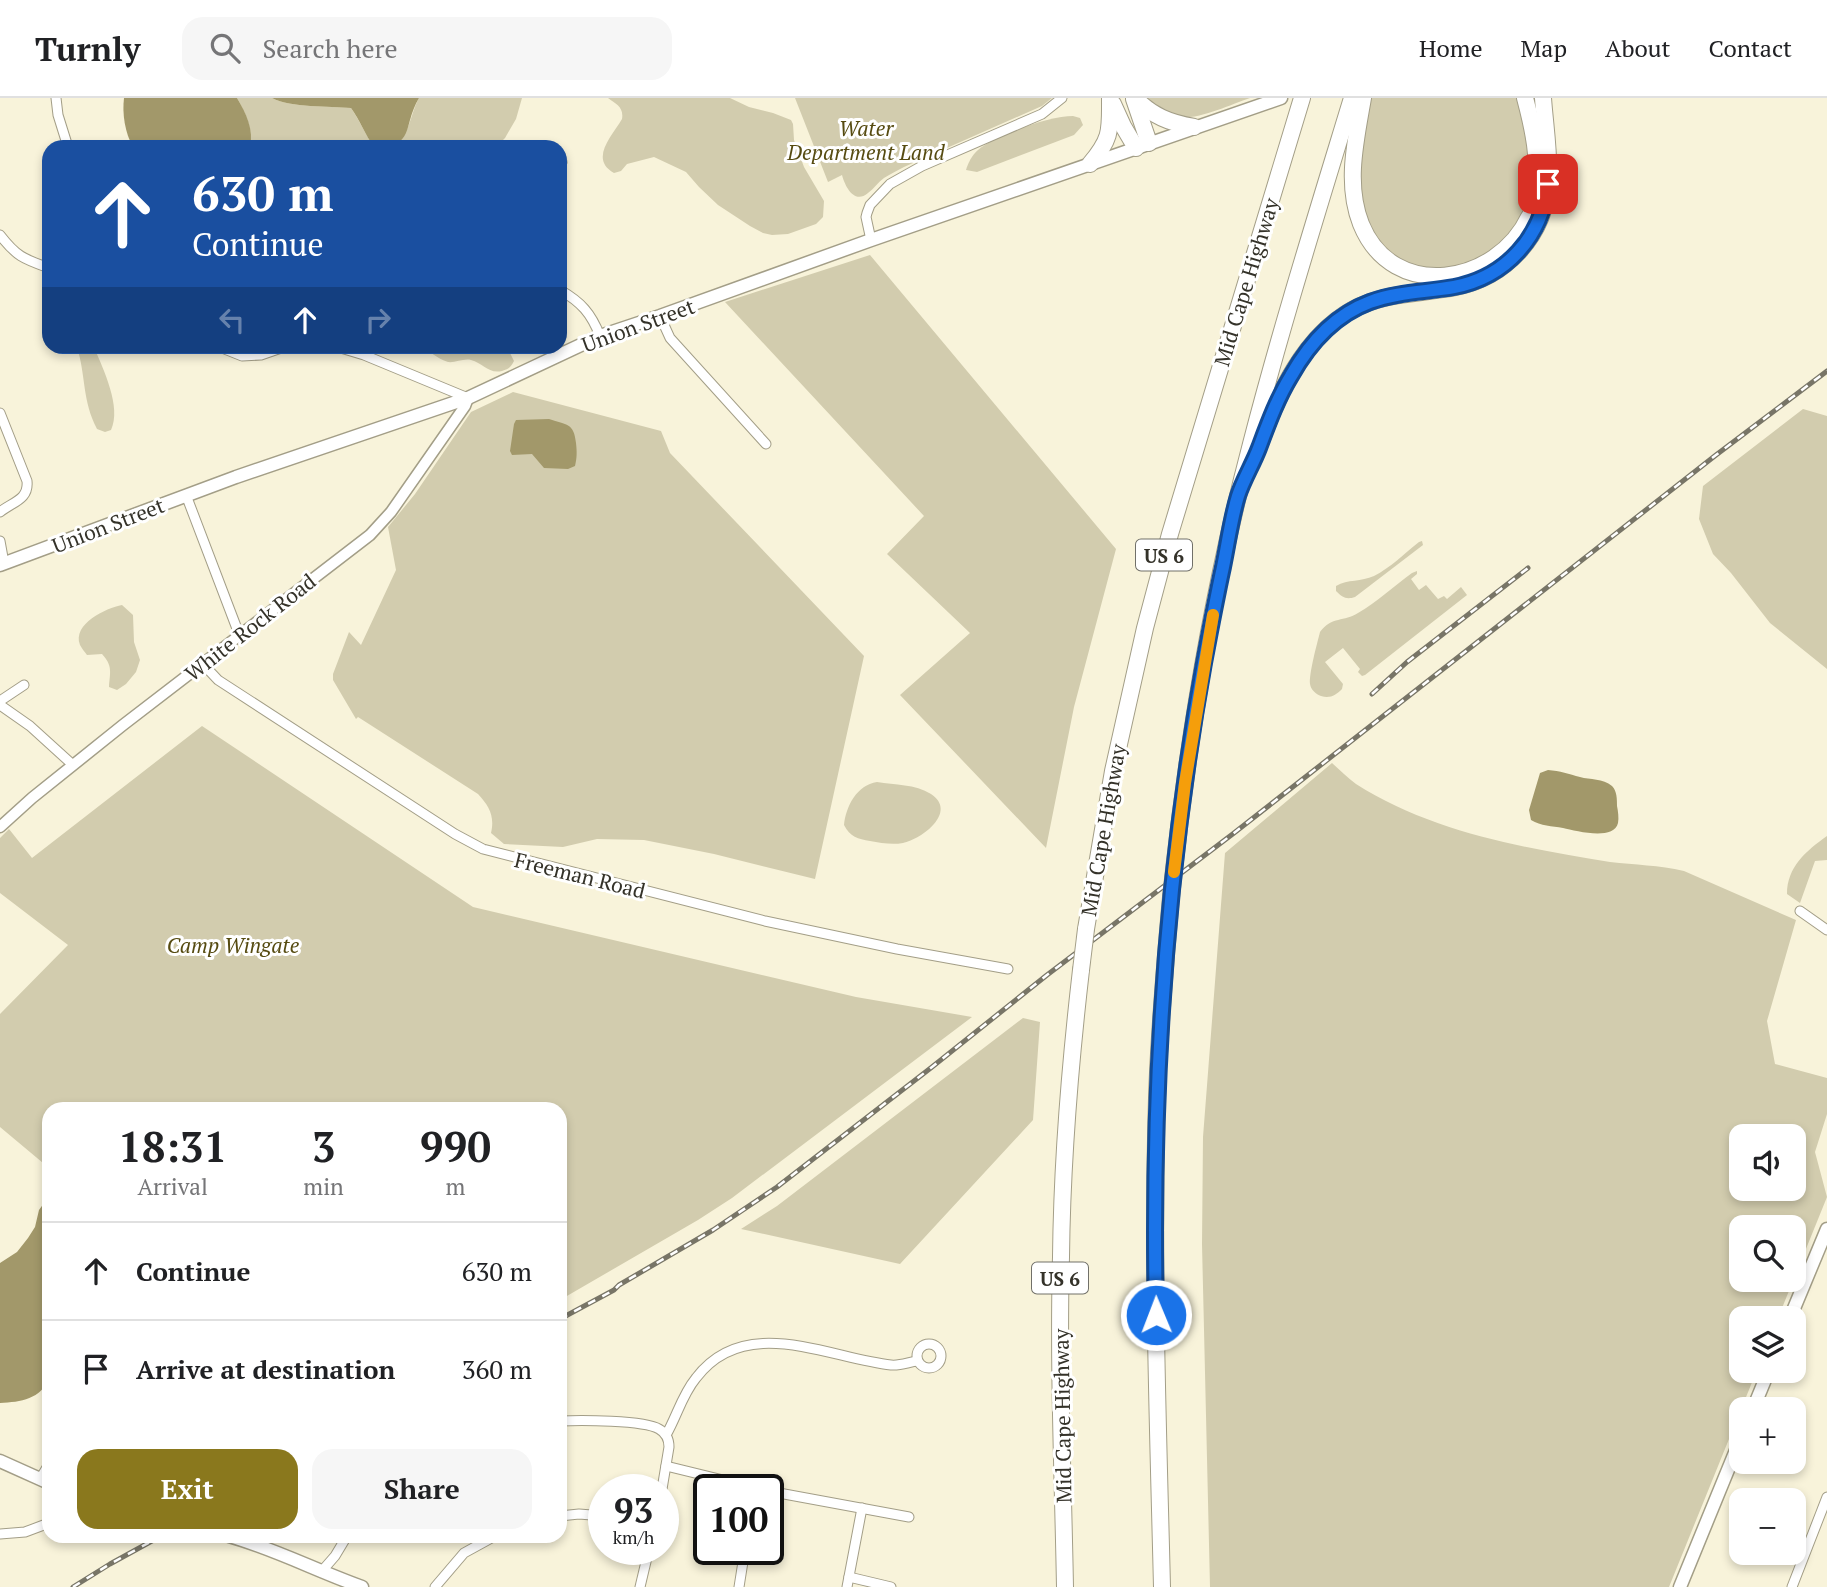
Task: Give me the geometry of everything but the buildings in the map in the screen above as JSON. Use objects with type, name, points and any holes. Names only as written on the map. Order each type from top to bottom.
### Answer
[{"type":"highway","points":[[1110,98],[1123,127],[1142,145]]},
{"type":"highway","points":[[1090,164],[1107,140],[1110,129],[1110,98]]},
{"type":"highway","points":[[1134,98],[1142,145]]},
{"type":"highway","points":[[1134,98],[1161,119],[1194,127]]},
{"type":"highway","name":"US 6","points":[[1162,1587],[1155,1204],[1162,995],[1175,861],[1202,675],[1239,494],[1276,352],[1352,98]]},
{"type":"highway","points":[[1363,98],[1353,173],[1355,201],[1361,224],[1380,252],[1394,264],[1412,272],[1441,277],[1465,273],[1497,258],[1513,243],[1525,225],[1533,206],[1537,178],[1534,139],[1525,98]]},
{"type":"highway","points":[[1239,494],[1291,375],[1316,341],[1333,324],[1351,311],[1380,299],[1456,287],[1478,280],[1509,262],[1523,248],[1538,224],[1547,194],[1548,164],[1543,98]]},
{"type":"highway","name":"Mid Cape Highway","points":[[1065,1587],[1060,1256],[1067,1111],[1086,929],[1106,807],[1144,628],[1301,101]]},
{"type":"main road","name":"Union Street","points":[[567,352],[600,336],[1281,98]]},
{"type":"main road","name":"Union Street","points":[[2,564],[236,477],[468,398],[562,354]]},
{"type":"main road","points":[[1795,1306],[1827,1229]]},
{"type":"main road","points":[[0,1461],[42,1480]]},
{"type":"main road","points":[[1680,1587],[1729,1467]]},
{"type":"main road","points":[[252,1543],[362,1587]]},
{"type":"street","points":[[56,98],[66,140]]},
{"type":"street","points":[[871,240],[867,213],[870,205],[890,184],[923,166],[1042,114],[1062,98]]},
{"type":"street","points":[[0,235],[12,251],[42,266]]},
{"type":"street","points":[[567,294],[586,310],[600,336]]},
{"type":"street","points":[[660,316],[670,338],[766,444]]},
{"type":"street","points":[[237,354],[264,354]]},
{"type":"street","points":[[361,354],[468,398]]},
{"type":"street","name":"White Rock Road","points":[[0,827],[32,798],[202,663],[370,535],[382,523],[468,398]]},
{"type":"street","points":[[0,413],[28,487],[27,493],[0,513]]},
{"type":"street","points":[[186,495],[239,634]]},
{"type":"street","points":[[0,541],[2,564]]},
{"type":"street","name":"Freeman Road","points":[[202,663],[218,680],[466,841],[483,849],[765,921],[1009,969]]},
{"type":"street","points":[[24,685],[0,703],[73,765]]},
{"type":"street","points":[[1800,911],[1827,930]]},
{"type":"street","points":[[666,1435],[683,1398],[697,1376],[726,1353],[750,1345],[786,1343],[894,1366],[917,1361]]},
{"type":"street","points":[[567,1421],[650,1425],[660,1430],[669,1440],[664,1474]]},
{"type":"street","points":[[666,1465],[700,1474]]},
{"type":"street","points":[[784,1493],[909,1517]]},
{"type":"street","points":[[1791,1587],[1827,1496]]},
{"type":"street","points":[[862,1508],[848,1582],[891,1587]]},
{"type":"street","points":[[567,1515],[588,1515]]},
{"type":"street","points":[[0,1534],[25,1532],[42,1526]]},
{"type":"street","points":[[321,1572],[343,1543]]},
{"type":"street","points":[[435,1587],[464,1553],[482,1543]]},
{"type":"street","points":[[640,1587],[645,1565]]},
{"type":"street","points":[[739,1587],[742,1565]]},
{"type":"green space","points":[[237,98],[272,98],[300,105],[351,108],[370,140],[250,140],[248,122]]},
{"type":"green space","points":[[419,98],[522,98],[516,119],[503,140],[400,140]]},
{"type":"green space","points":[[608,98],[730,98],[791,120],[794,140],[804,167],[824,201],[823,217],[816,224],[788,234],[772,235],[750,226],[718,205],[686,172],[654,157],[627,164],[621,171],[614,173],[603,161],[603,154],[608,140],[622,119],[622,112],[619,106]]},
{"type":"green space","name":"Water Department Land","points":[[795,98],[1052,98],[1042,106],[904,167],[884,178],[868,193],[858,197],[848,189],[842,175],[828,182]]},
{"type":"green space","points":[[1144,98],[1250,98],[1205,114],[1181,118],[1161,112]]},
{"type":"green space","points":[[1369,98],[1520,98],[1531,155],[1532,189],[1525,216],[1499,251],[1457,270],[1409,266],[1390,254],[1373,237],[1364,219],[1358,176]]},
{"type":"green space","points":[[1073,116],[1080,118],[1083,125],[1074,135],[977,172],[966,170],[976,152],[997,138],[1037,123]]},
{"type":"green space","points":[[870,255],[1116,549],[1074,707],[1046,848],[900,695],[970,633],[887,554],[924,516],[725,302]]},
{"type":"green space","points":[[79,354],[97,354],[113,399],[114,421],[111,430],[105,432],[97,429],[86,398]]},
{"type":"green space","points":[[432,354],[510,354],[514,361],[511,366],[497,372],[471,360],[448,362]]},
{"type":"green space","points":[[513,392],[661,431],[670,453],[864,656],[815,879],[644,840],[597,839],[563,847],[504,844],[491,833],[490,812],[478,794],[358,717],[356,719],[333,680],[333,674],[349,632],[361,645],[396,570],[388,527],[415,494],[471,412]]},
{"type":"green space","points":[[1803,409],[1827,416],[1827,669],[1770,623],[1713,554],[1699,519],[1703,486]]},
{"type":"green space","points":[[1422,541],[1423,545],[1355,597],[1344,597],[1336,591],[1336,586],[1380,573]]},
{"type":"green space","points":[[1417,571],[1411,579],[1419,590],[1426,585],[1438,599],[1444,596],[1447,599],[1461,587],[1467,595],[1365,675],[1362,676],[1358,672],[1360,669],[1343,648],[1325,662],[1343,684],[1342,689],[1330,697],[1316,693],[1310,679],[1320,632],[1334,621],[1353,616],[1365,609]]},
{"type":"green space","points":[[122,605],[133,615],[134,642],[140,660],[136,672],[117,690],[109,687],[110,669],[106,658],[102,654],[87,655],[80,645],[79,637],[81,630],[92,618]]},
{"type":"green space","name":"Camp Wingate","points":[[202,726],[473,907],[856,997],[972,1017],[732,1198],[567,1296],[567,1102],[42,1102],[42,1162],[0,1127],[0,1014],[68,945],[0,893],[0,838],[9,829],[32,858]]},
{"type":"green space","points":[[1332,763],[1356,784],[1385,801],[1447,826],[1545,851],[1684,871],[1796,920],[1767,1021],[1775,1064],[1827,1078],[1827,1114],[1815,1152],[1827,1197],[1806,1249],[1806,1215],[1729,1215],[1729,1292],[1789,1292],[1783,1306],[1729,1306],[1729,1383],[1752,1383],[1746,1397],[1729,1397],[1729,1439],[1669,1587],[1210,1587],[1202,1244],[1203,1137],[1225,853]]},
{"type":"green space","points":[[877,782],[912,787],[931,794],[941,809],[934,824],[919,836],[903,843],[882,843],[855,837],[844,825],[847,811],[858,792]]},
{"type":"green space","points":[[1827,836],[1827,860],[1815,861],[1800,903],[1787,894],[1790,876],[1799,860]]},
{"type":"green space","points":[[1023,1018],[1040,1022],[1033,1120],[900,1264],[741,1229],[777,1206]]},
{"type":"shaded area","points":[[124,98],[237,98],[248,122],[251,140],[130,140],[123,110]]},
{"type":"shaded area","points":[[272,98],[419,98],[406,133],[400,140],[370,140],[351,108]]},
{"type":"shaded area","points":[[549,419],[571,428],[577,449],[575,466],[568,469],[544,468],[532,454],[512,455],[510,451],[516,420]]},
{"type":"shaded area","points":[[1548,770],[1601,780],[1612,786],[1618,814],[1615,829],[1594,833],[1539,824],[1531,820],[1529,810],[1540,773]]},
{"type":"shaded area","points":[[42,1206],[42,1390],[23,1400],[0,1403],[0,1263],[17,1252],[28,1238],[35,1227]]},
{"type":"railway","points":[[567,1315],[713,1230],[777,1187],[1827,371]]},
{"type":"railway","points":[[1372,694],[1407,662],[1528,568]]},
{"type":"railway","points":[[73,1587],[148,1543]]},
{"type":"slow traffic","points":[[1174,872],[1185,783],[1213,615]]},
{"type":"route","points":[[1156,1315],[1157,1094],[1171,897],[1200,687],[1239,494],[1291,375],[1324,332],[1351,311],[1370,302],[1390,296],[1467,284],[1499,269],[1523,248],[1533,233],[1545,204],[1548,184]]}]
